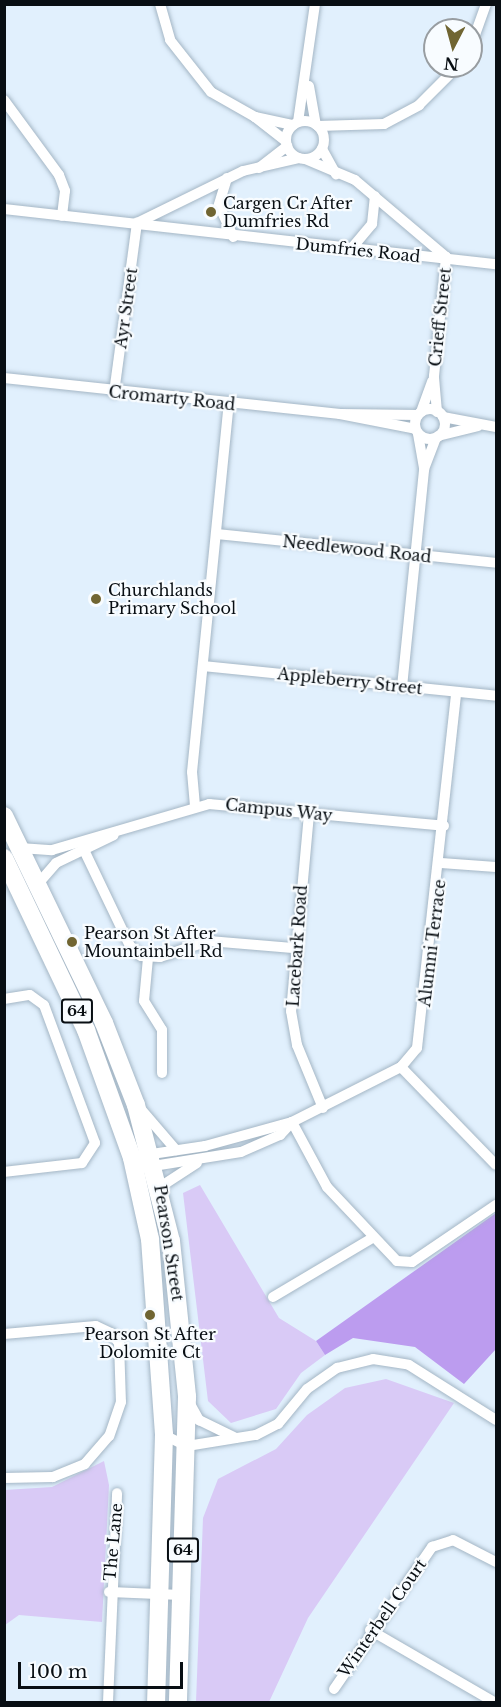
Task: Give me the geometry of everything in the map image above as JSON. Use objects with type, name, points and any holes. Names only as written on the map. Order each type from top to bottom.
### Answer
[{"type":"main road","name":"Pearson Street","points":[[4,816],[12,853],[86,1030],[133,1164],[157,1282],[164,1435],[156,1702]]},
{"type":"main road","name":"Pearson Street","points":[[12,853],[37,885],[136,1105],[160,1187],[183,1334],[187,1397],[178,1702]]},
{"type":"street","points":[[160,4],[170,40],[190,71],[211,93],[255,117],[302,158],[375,196],[446,258]]},
{"type":"street","points":[[259,168],[286,143],[296,123],[308,80],[315,4]]},
{"type":"street","points":[[255,117],[348,129],[384,123],[419,105],[446,78]]},
{"type":"street","points":[[308,80],[317,125],[336,174]]},
{"type":"street","points":[[4,100],[59,175],[65,191],[62,216]]},
{"type":"street","points":[[137,223],[227,178],[302,158],[348,129]]},
{"type":"street","points":[[227,178],[219,205],[233,237]]},
{"type":"street","points":[[351,249],[372,224],[375,196]]},
{"type":"street","name":"Dumfries Road","points":[[4,209],[137,223],[233,237],[496,264]]},
{"type":"street","name":"Ayr Street","points":[[114,393],[137,223]]},
{"type":"street","name":"Crieff Street","points":[[440,415],[434,376],[446,258]]},
{"type":"street","name":"Crieff Street","points":[[420,413],[434,376]]},
{"type":"street","name":"Cromarty Road","points":[[4,378],[114,393],[340,414],[420,413],[496,427]]},
{"type":"street","points":[[195,806],[192,772],[230,404]]},
{"type":"street","points":[[420,413],[417,432],[424,469]]},
{"type":"street","name":"Cromarty Road","points":[[340,414],[437,437],[481,425]]},
{"type":"street","points":[[402,687],[424,469],[437,437],[440,415]]},
{"type":"street","name":"Needlewood Road","points":[[217,534],[496,563]]},
{"type":"street","name":"Appleberry Street","points":[[203,666],[496,696]]},
{"type":"street","name":"Alumni Terrace","points":[[153,1160],[176,1150],[292,1122],[401,1067],[417,1048],[422,1029],[441,863],[456,692]]},
{"type":"street","name":"Campus Way","points":[[12,853],[52,850],[117,833],[195,806],[444,826]]},
{"type":"street","name":"Lacebark Road","points":[[309,814],[293,948],[293,1032],[322,1108]]},
{"type":"street","name":"Campus Way","points":[[37,885],[56,863],[117,833]]},
{"type":"street","points":[[84,850],[130,946],[148,958],[209,941],[293,948]]},
{"type":"street","points":[[441,863],[496,867]]},
{"type":"street","points":[[148,958],[144,1001],[162,1030],[162,1073]]},
{"type":"street","points":[[4,999],[30,995],[44,1005],[95,1143],[82,1163],[4,1172]]},
{"type":"street","points":[[401,1067],[496,1165]]},
{"type":"street","points":[[136,1105],[176,1150]]},
{"type":"street","points":[[292,1122],[327,1187],[397,1261],[412,1262],[496,1205]]},
{"type":"street","name":"Alumni Terrace","points":[[133,1164],[153,1160],[205,1159],[241,1152],[280,1135],[292,1122]]},
{"type":"street","points":[[160,1187],[205,1159]]},
{"type":"street","points":[[273,1298],[374,1237]]},
{"type":"street","points":[[4,1334],[96,1326],[111,1333],[119,1344],[121,1402],[109,1436],[85,1464],[53,1477],[4,1478]]},
{"type":"street","points":[[164,1435],[187,1446],[236,1438],[278,1424],[307,1389],[337,1368],[373,1359],[409,1365],[496,1420]]},
{"type":"street","points":[[187,1397],[199,1420],[236,1438]]},
{"type":"street","name":"The Lane","points":[[108,1702],[109,1592],[117,1493]]},
{"type":"street","name":"Winterbell Court","points":[[334,1689],[370,1630],[432,1547],[453,1540],[496,1562]]},
{"type":"street","name":"The Lane","points":[[109,1592],[182,1595]]},
{"type":"street","points":[[370,1630],[494,1702]]},
{"type":"shaded area","points":[[200,1185],[279,1318],[316,1341],[325,1355],[301,1373],[276,1409],[231,1423],[208,1401],[183,1193]]},
{"type":"shaded area","points":[[496,1213],[496,1349],[464,1384],[415,1347],[353,1338],[325,1355],[316,1341]]},
{"type":"shaded area","points":[[386,1379],[454,1403],[308,1618],[269,1702],[196,1702],[203,1518],[218,1479],[276,1449],[307,1415],[345,1388]]},
{"type":"shaded area","points":[[104,1461],[109,1485],[102,1622],[19,1615],[5,1625],[5,1490],[52,1487]]},
{"type":"place","name":"Cargen Cr After Dumfries Rd","points":[[211,212]]},
{"type":"place","name":"Churchlands Primary School","points":[[96,599]]},
{"type":"place","name":"Pearson St After Mountainbell Rd","points":[[72,942]]},
{"type":"place","name":"Pearson St After Dolomite Ct","points":[[150,1315]]}]
